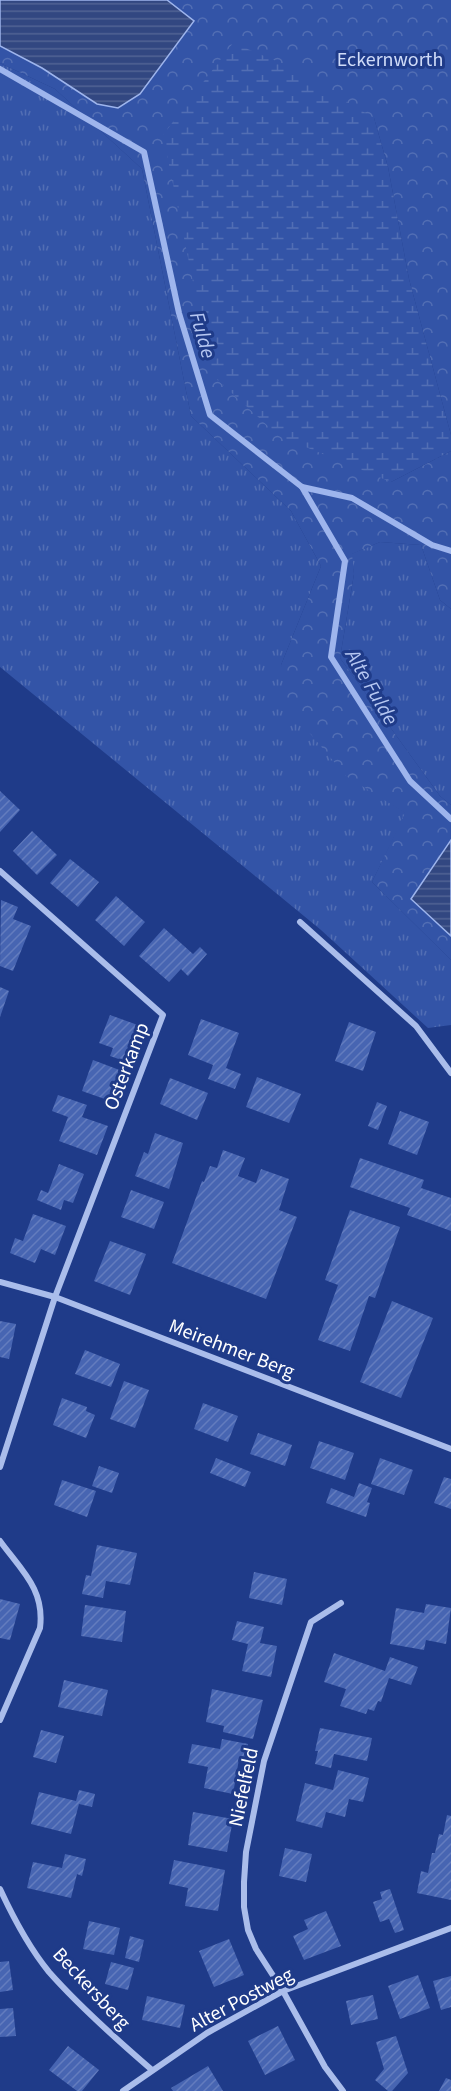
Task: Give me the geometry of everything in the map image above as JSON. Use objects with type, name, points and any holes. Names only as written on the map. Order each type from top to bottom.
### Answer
[{"type":"street","name":"Osterkamp","points":[[0,871],[163,1016],[55,1297]]},
{"type":"street","points":[[300,922],[416,1026],[451,1073]]},
{"type":"street","name":"Meirehmer Berg","points":[[0,1282],[55,1297],[451,1449]]},
{"type":"street","points":[[0,1467],[55,1297]]},
{"type":"street","points":[[0,1541],[30,1581],[40,1604],[41,1620],[40,1629],[0,1720]]},
{"type":"street","name":"Niefelfeld","points":[[341,1603],[311,1622],[264,1761],[246,1852],[244,1907],[248,1930],[256,1950],[283,1991],[326,2067],[343,2091]]},
{"type":"street","name":"Beckersberg","points":[[0,1889],[13,1917],[48,1970],[105,2029],[152,2070]]},
{"type":"street","name":"Alter Postweg","points":[[123,2091],[207,2034],[283,1991],[451,1929]]},
{"type":"green space","name":"Eckernworth","points":[[167,0],[451,0],[451,435],[409,279],[388,167],[374,118],[391,482],[451,451],[451,609],[440,600],[421,545],[380,542],[352,554],[354,574],[340,658],[440,796],[451,805],[451,840],[411,899],[451,936],[451,960],[372,882],[405,813],[346,776],[286,705],[281,665],[321,566],[291,511],[191,416],[142,169],[55,89],[0,63],[0,46],[42,68],[193,21]]},
{"type":"green space","points":[[233,43],[281,63],[374,118],[388,167],[409,279],[451,435],[451,451],[391,482],[279,436],[212,375],[163,135]]},
{"type":"green space","points":[[0,63],[55,89],[142,169],[191,416],[291,511],[321,566],[281,665],[346,775],[406,813],[372,882],[451,960],[451,1025],[428,1028],[321,930],[0,667]]},
{"type":"green space","points":[[380,542],[421,545],[440,600],[451,609],[451,805],[440,796],[340,658],[354,574],[351,554]]},
{"type":"shaded area","points":[[0,0],[167,0],[194,21],[140,94],[118,108],[97,104],[42,68],[0,46]]},
{"type":"shaded area","points":[[451,840],[451,936],[411,899]]},
{"type":"building","points":[[0,791],[20,810],[0,832]]},
{"type":"building","points":[[32,831],[57,855],[37,875],[13,851]]},
{"type":"building","points":[[70,859],[99,882],[78,907],[50,883]]},
{"type":"building","points":[[116,896],[145,922],[124,946],[95,920]]},
{"type":"building","points":[[1,900],[18,907],[13,919],[31,926],[13,971],[0,966]]},
{"type":"building","points":[[164,928],[193,954],[200,947],[207,954],[188,976],[181,969],[169,982],[139,956]]},
{"type":"building","points":[[0,987],[9,991],[0,1017]]},
{"type":"building","points":[[110,1015],[146,1028],[136,1056],[133,1055],[130,1063],[110,1056],[113,1048],[99,1043]]},
{"type":"building","points":[[201,1019],[239,1033],[226,1068],[241,1074],[235,1089],[208,1079],[213,1065],[188,1055]]},
{"type":"building","points":[[349,1022],[376,1032],[363,1071],[335,1061]]},
{"type":"building","points":[[93,1060],[130,1074],[119,1104],[82,1091]]},
{"type":"building","points":[[257,1077],[301,1094],[289,1123],[246,1107]]},
{"type":"building","points":[[170,1078],[208,1093],[197,1120],[160,1104]]},
{"type":"building","points":[[58,1095],[87,1105],[82,1117],[108,1126],[97,1155],[59,1141],[68,1117],[52,1111]]},
{"type":"building","points":[[377,1102],[387,1106],[378,1130],[368,1126]]},
{"type":"building","points":[[400,1111],[429,1122],[417,1155],[388,1144]]},
{"type":"building","points":[[155,1133],[183,1143],[169,1189],[135,1176],[144,1152],[148,1154]]},
{"type":"building","points":[[223,1150],[245,1158],[238,1176],[256,1183],[261,1169],[289,1179],[279,1210],[297,1217],[266,1299],[172,1263],[202,1181],[204,1182],[210,1166],[217,1168]]},
{"type":"building","points":[[360,1158],[424,1180],[421,1188],[451,1198],[451,1231],[407,1215],[410,1208],[350,1187]]},
{"type":"building","points":[[59,1164],[84,1174],[73,1203],[64,1200],[61,1210],[37,1200],[41,1190],[48,1193]]},
{"type":"building","points":[[131,1190],[164,1202],[154,1229],[121,1217]]},
{"type":"building","points":[[350,1210],[400,1227],[375,1298],[369,1296],[350,1351],[318,1340],[338,1285],[325,1280]]},
{"type":"building","points":[[33,1214],[66,1226],[55,1255],[41,1249],[35,1263],[10,1253],[15,1238],[23,1241]]},
{"type":"building","points":[[110,1241],[146,1254],[130,1295],[94,1281]]},
{"type":"building","points":[[392,1301],[433,1318],[401,1398],[360,1382]]},
{"type":"building","points":[[0,1321],[16,1324],[9,1359],[0,1357]]},
{"type":"building","points":[[85,1350],[120,1364],[111,1387],[75,1374]]},
{"type":"building","points":[[124,1381],[149,1390],[135,1428],[110,1419]]},
{"type":"building","points":[[62,1398],[87,1407],[86,1411],[95,1415],[86,1438],[53,1425]]},
{"type":"building","points":[[203,1403],[238,1416],[228,1442],[194,1429]]},
{"type":"building","points":[[258,1433],[292,1445],[285,1466],[250,1454]]},
{"type":"building","points":[[319,1441],[354,1453],[345,1480],[310,1468]]},
{"type":"building","points":[[216,1458],[251,1472],[245,1487],[210,1473]]},
{"type":"building","points":[[380,1458],[413,1470],[404,1495],[371,1484]]},
{"type":"building","points":[[99,1466],[119,1473],[112,1493],[92,1486]]},
{"type":"building","points":[[444,1477],[451,1479],[451,1509],[434,1503]]},
{"type":"building","points":[[62,1480],[96,1491],[87,1517],[54,1505]]},
{"type":"building","points":[[359,1483],[372,1488],[367,1502],[370,1503],[366,1517],[326,1503],[331,1488],[354,1497]]},
{"type":"building","points":[[97,1545],[137,1553],[130,1585],[106,1581],[103,1598],[82,1594],[86,1575],[91,1576]]},
{"type":"building","points":[[254,1572],[287,1579],[282,1605],[249,1598]]},
{"type":"building","points":[[0,1599],[20,1604],[10,1640],[0,1638]]},
{"type":"building","points":[[426,1604],[451,1608],[446,1644],[426,1640],[424,1650],[390,1644],[396,1608],[424,1613]]},
{"type":"building","points":[[85,1605],[126,1611],[122,1642],[81,1636]]},
{"type":"building","points":[[237,1621],[264,1627],[260,1643],[277,1646],[271,1677],[242,1671],[248,1644],[232,1640]]},
{"type":"building","points":[[334,1653],[385,1671],[390,1657],[418,1667],[411,1685],[389,1678],[381,1702],[378,1701],[374,1711],[368,1709],[366,1714],[340,1706],[346,1689],[324,1682]]},
{"type":"building","points":[[64,1680],[108,1690],[102,1716],[58,1707]]},
{"type":"building","points":[[212,1689],[263,1700],[253,1739],[223,1732],[224,1726],[206,1722]]},
{"type":"building","points":[[320,1728],[372,1738],[367,1761],[334,1754],[331,1768],[315,1764]]},
{"type":"building","points":[[41,1730],[64,1736],[56,1763],[33,1757]]},
{"type":"building","points":[[222,1739],[248,1744],[245,1760],[239,1759],[233,1794],[204,1788],[208,1767],[188,1763],[192,1744],[220,1749]]},
{"type":"building","points":[[338,1770],[369,1778],[363,1802],[349,1799],[345,1817],[326,1812],[322,1828],[296,1821],[305,1783],[333,1790]]},
{"type":"building","points":[[79,1790],[95,1794],[92,1807],[79,1804],[71,1834],[31,1824],[39,1792],[76,1801]]},
{"type":"building","points":[[193,1812],[233,1819],[227,1852],[188,1845]]},
{"type":"building","points":[[447,1815],[451,1816],[451,1900],[417,1893],[421,1871],[428,1873],[439,1834],[443,1835]]},
{"type":"building","points":[[285,1848],[312,1854],[306,1882],[279,1876]]},
{"type":"building","points":[[65,1854],[86,1859],[82,1876],[77,1874],[71,1898],[27,1888],[33,1862],[62,1868]]},
{"type":"building","points":[[174,1860],[225,1870],[218,1911],[185,1906],[188,1888],[169,1884]]},
{"type":"building","points":[[390,1889],[404,1930],[395,1933],[389,1919],[380,1922],[373,1902],[382,1899],[380,1892]]},
{"type":"building","points":[[326,1911],[341,1946],[304,1960],[293,1936],[308,1929],[304,1920]]},
{"type":"building","points":[[89,1921],[120,1928],[114,1955],[83,1949]]},
{"type":"building","points":[[130,1936],[144,1940],[139,1962],[125,1958]]},
{"type":"building","points":[[229,1939],[244,1975],[214,1987],[199,1951]]},
{"type":"building","points":[[9,1961],[13,1990],[0,1992],[0,1962]]},
{"type":"building","points":[[111,1962],[134,1968],[128,1990],[105,1984]]},
{"type":"building","points":[[418,1975],[430,2008],[400,2019],[388,1986]]},
{"type":"building","points":[[451,1976],[451,2007],[441,2010],[433,1981]]},
{"type":"building","points":[[373,1995],[378,2019],[351,2025],[346,2001]]},
{"type":"building","points":[[147,1996],[185,2005],[180,2028],[142,2020]]},
{"type":"building","points":[[13,2008],[16,2036],[0,2037],[0,2009]]},
{"type":"building","points":[[278,2026],[295,2060],[265,2075],[248,2041]]},
{"type":"building","points":[[396,2036],[408,2073],[392,2091],[388,2091],[375,2080],[384,2069],[376,2042]]},
{"type":"building","points":[[68,2046],[99,2070],[82,2091],[77,2091],[49,2070]]},
{"type":"building","points":[[208,2066],[223,2091],[173,2091],[171,2088]]},
{"type":"building","points":[[446,2078],[451,2080],[451,2091],[439,2091]]},
{"type":"waterway","name":"Fulde","points":[[0,69],[144,152],[179,313],[210,415],[302,487],[352,498],[432,545],[451,551]]},
{"type":"waterway","name":"Alte Fulde","points":[[302,487],[345,561],[331,657],[410,781],[451,819]]}]
